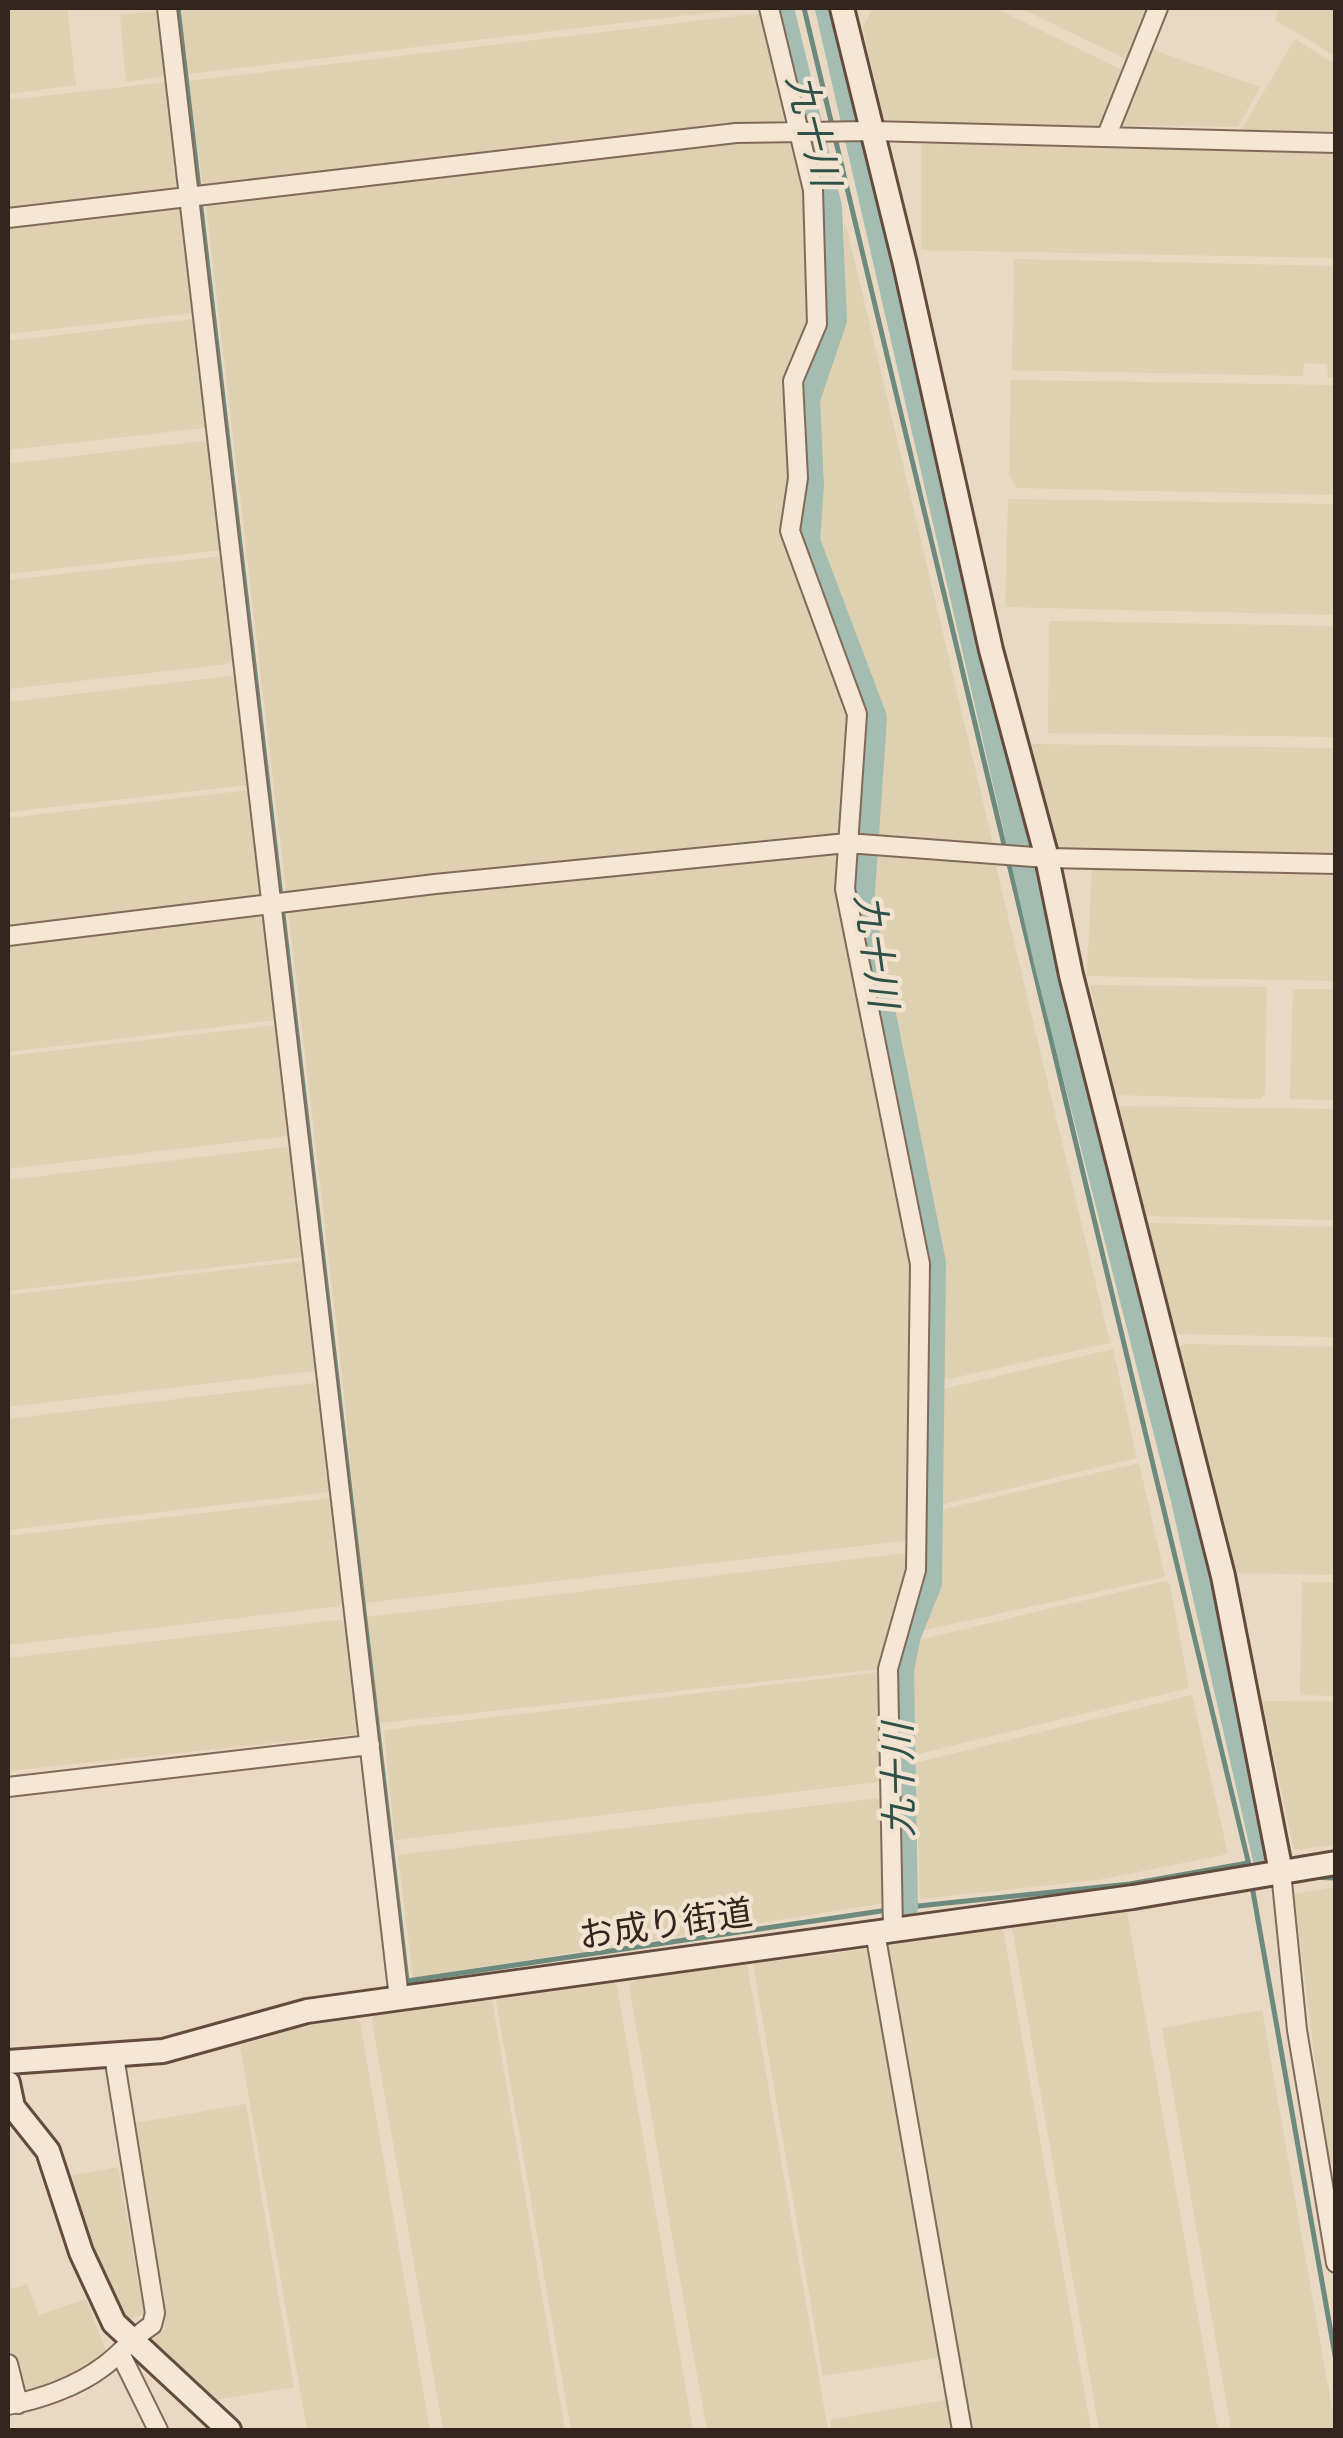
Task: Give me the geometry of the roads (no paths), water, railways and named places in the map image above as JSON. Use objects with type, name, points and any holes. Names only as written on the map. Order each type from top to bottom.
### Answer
[{"type":"street","points":[[166,8],[399,1998]]},
{"type":"street","points":[[769,8],[812,190],[817,324],[793,381],[798,478],[790,531],[857,714],[845,889],[920,1264],[916,1570],[893,1638],[888,1668],[884,1931],[962,2430]]},
{"type":"street","points":[[842,8],[991,650],[1047,858],[1071,975],[1222,1576],[1281,1872],[1297,2030],[1336,2263]]},
{"type":"street","points":[[1107,135],[1158,8]]},
{"type":"street","points":[[8,218],[736,133],[871,131],[1336,142]]},
{"type":"street","points":[[8,936],[271,903],[847,843],[1047,858],[1336,864]]},
{"type":"street","points":[[8,1787],[370,1745]]},
{"type":"street","name":"お成り街道","points":[[8,2062],[163,2051],[308,2011],[1336,1864]]},
{"type":"street","points":[[8,2364],[13,2404],[100,2370],[152,2325],[154,2312],[114,2056]]},
{"type":"street","points":[[8,2083],[13,2107],[48,2151],[81,2252],[158,2430]]},
{"type":"street","points":[[124,2347],[229,2430]]},
{"type":"waterway","points":[[178,8],[199,189]]},
{"type":"waterway","name":"九十川","points":[[780,8],[828,207],[833,320],[806,399],[810,484],[806,541],[873,718],[860,906],[932,1263],[928,1583],[907,1635],[900,1669],[904,1907]]},
{"type":"waterway","points":[[804,8],[1005,849]]},
{"type":"waterway","points":[[829,8],[1049,966],[1184,1496],[1267,1860]]},
{"type":"waterway","points":[[200,200],[407,1981],[888,1910]]},
{"type":"waterway","points":[[1008,860],[1249,1865]]},
{"type":"waterway","points":[[899,1908],[1130,1884],[1248,1863]]},
{"type":"waterway","points":[[1309,1877],[1336,1878]]},
{"type":"waterway","points":[[1252,1886],[1336,2361]]}]
